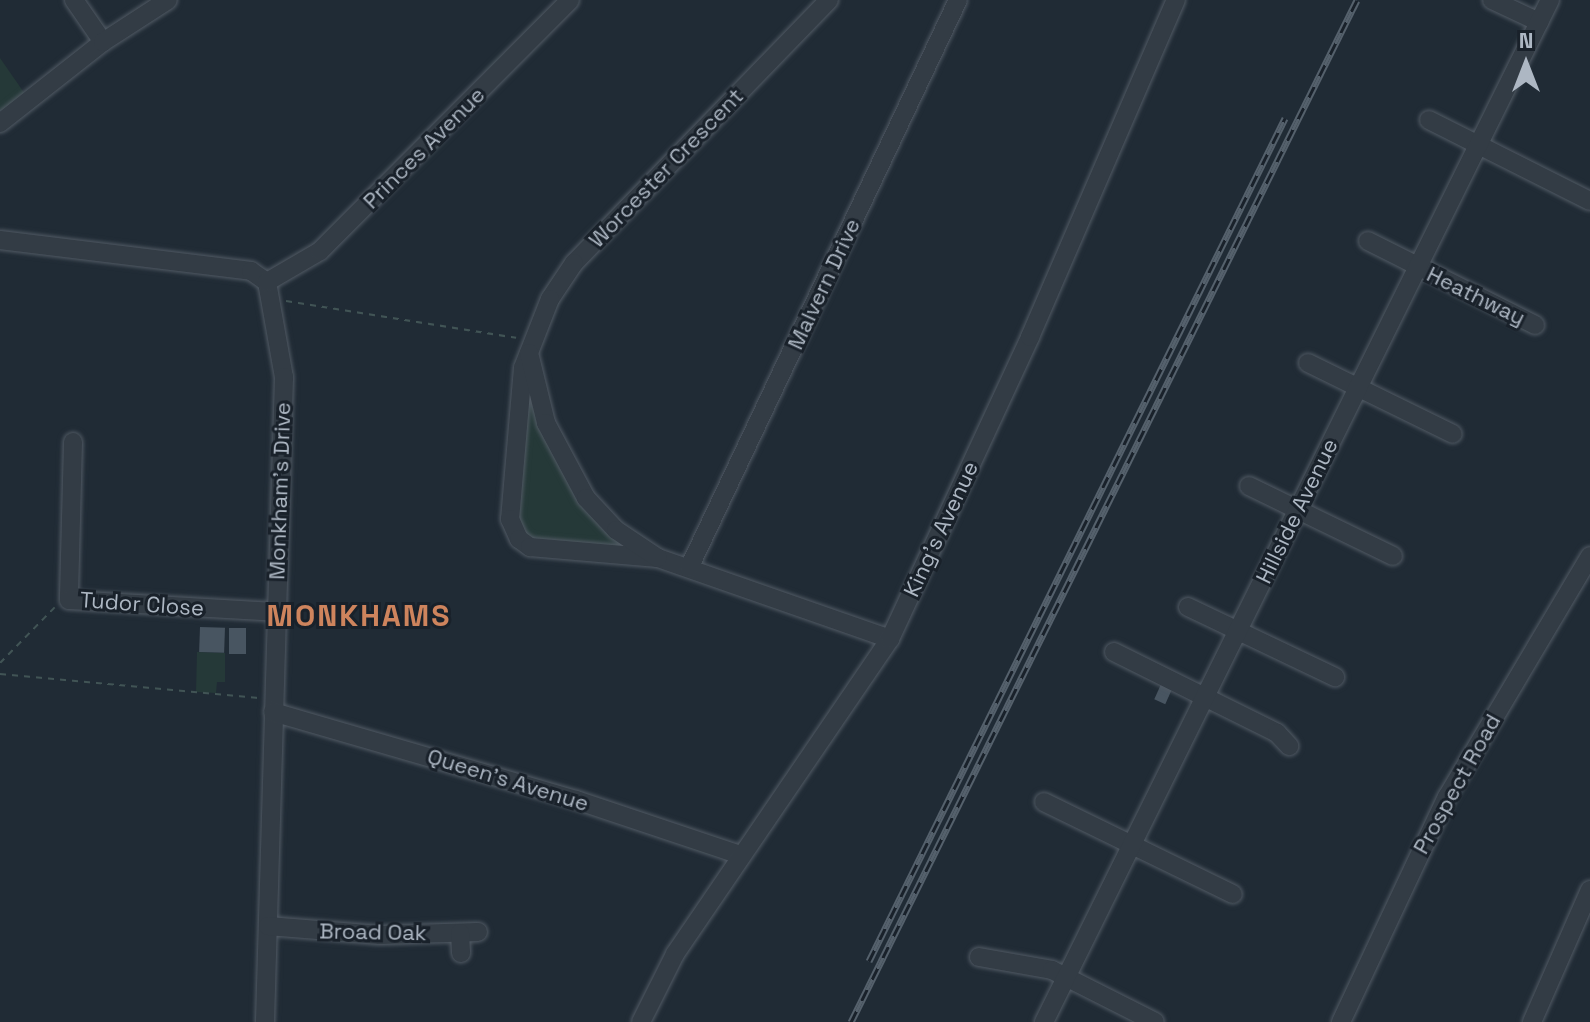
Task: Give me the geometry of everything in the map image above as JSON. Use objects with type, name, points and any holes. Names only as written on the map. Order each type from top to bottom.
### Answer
[{"type":"street","points":[[74,0],[103,42]]},
{"type":"street","points":[[0,123],[103,42],[168,0]]},
{"type":"street","name":"Princes Avenue","points":[[270,290],[320,251],[570,0]]},
{"type":"street","name":"Worcester Crescent","points":[[829,0],[574,263],[550,299],[531,347],[519,398],[512,529],[530,547],[547,552],[658,558],[890,639]]},
{"type":"street","name":"Malvern Drive","points":[[689,568],[958,0]]},
{"type":"street","name":"King's Avenue","points":[[641,1022],[675,954],[890,639],[1030,337],[1176,0]]},
{"type":"street","points":[[1492,0],[1539,22]]},
{"type":"street","name":"Hillside Avenue","points":[[1044,1022],[1550,0]]},
{"type":"street","points":[[1429,120],[1590,201]]},
{"type":"street","points":[[0,240],[251,271],[270,290]]},
{"type":"street","name":"Heathway","points":[[1368,241],[1535,325]]},
{"type":"street","name":"Monkham's Drive","points":[[265,1022],[284,377],[270,290]]},
{"type":"street","name":"Worcester Crescent","points":[[531,347],[546,423],[586,498],[616,530],[658,558]]},
{"type":"street","points":[[1308,363],[1453,434]]},
{"type":"street","name":"Tudor Close","points":[[73,442],[69,600],[275,612]]},
{"type":"street","points":[[1249,486],[1393,556]]},
{"type":"street","name":"Prospect Road","points":[[1341,1022],[1447,797],[1589,559]]},
{"type":"street","points":[[1188,607],[1335,677]]},
{"type":"street","points":[[1114,652],[1277,733],[1289,746]]},
{"type":"street","name":"Queen's Avenue","points":[[273,706],[576,800],[740,855]]},
{"type":"street","points":[[1044,802],[1233,894]]},
{"type":"street","points":[[1532,1022],[1590,890]]},
{"type":"street","name":"Broad Oak","points":[[268,926],[354,934],[469,932],[461,953]]},
{"type":"street","points":[[979,957],[1052,970],[1155,1022]]},
{"type":"path","points":[[270,290],[531,347]]},
{"type":"path","points":[[0,663],[52,609],[69,600]]},
{"type":"path","points":[[0,674],[273,706]]},
{"type":"green space","points":[[0,58],[25,94],[0,113]]},
{"type":"green space","points":[[526,368],[547,438],[638,551],[530,541],[522,531],[516,513]]},
{"type":"green space","points":[[197,652],[225,653],[225,682],[217,682],[216,693],[196,692]]},
{"type":"building","points":[[200,627],[225,628],[224,653],[199,652]]},
{"type":"building","points":[[229,628],[246,628],[246,654],[229,654]]},
{"type":"building","points":[[1162,682],[1173,687],[1165,704],[1154,699]]},
{"type":"railway","points":[[851,1022],[1357,0]]},
{"type":"railway","points":[[869,961],[1285,118]]},
{"type":"district","name":"MONKHAMS","points":[[359,616]]}]
